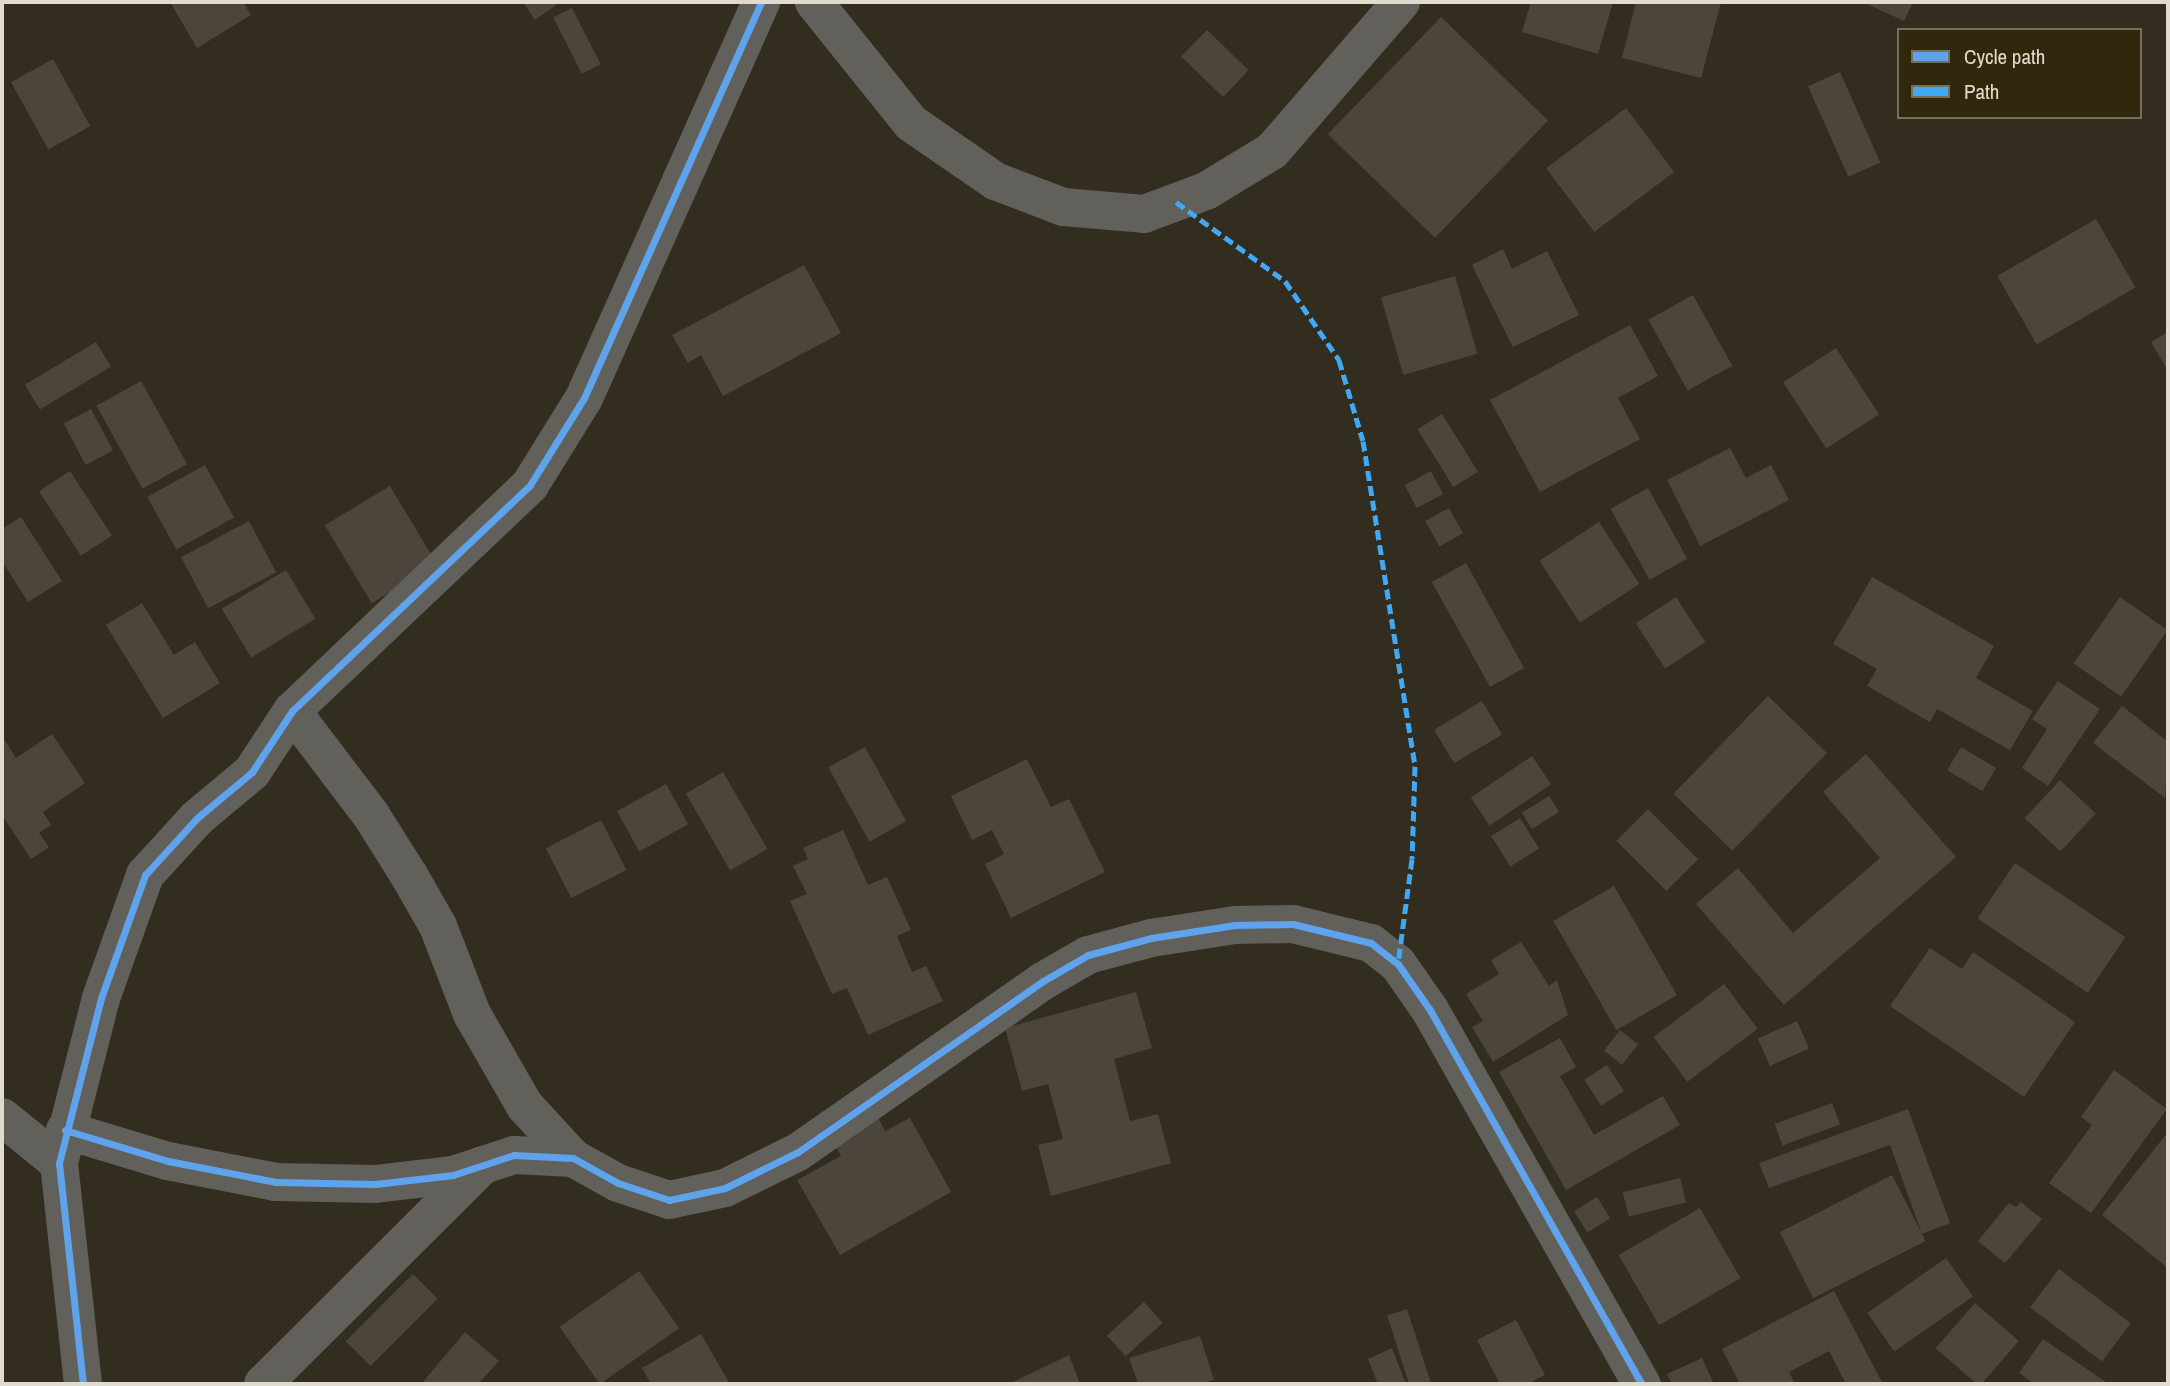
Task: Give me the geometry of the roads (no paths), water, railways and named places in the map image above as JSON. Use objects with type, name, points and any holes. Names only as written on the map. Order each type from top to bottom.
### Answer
[{"type":"street","points":[[83,1384],[62,1147],[102,998],[145,875],[197,818],[252,772],[292,711],[489,528],[530,485],[558,446],[610,341],[696,142],[743,51],[761,2]]},
{"type":"street","points":[[814,2],[911,122],[995,181],[1063,207],[1144,214],[1206,191],[1272,151],[1401,2]]},
{"type":"street","points":[[292,711],[371,815],[410,877],[438,926],[472,1014],[525,1106],[573,1158],[618,1183],[669,1200],[725,1188],[798,1152],[1043,981],[1088,956],[1152,938],[1235,925],[1293,924],[1370,943],[1398,964],[1430,1010],[1643,1384]]},
{"type":"street","points":[[2,1117],[62,1147],[168,1161],[276,1182],[374,1184],[453,1175],[514,1155],[573,1158]]},
{"type":"street","points":[[263,1384],[483,1165]]}]
